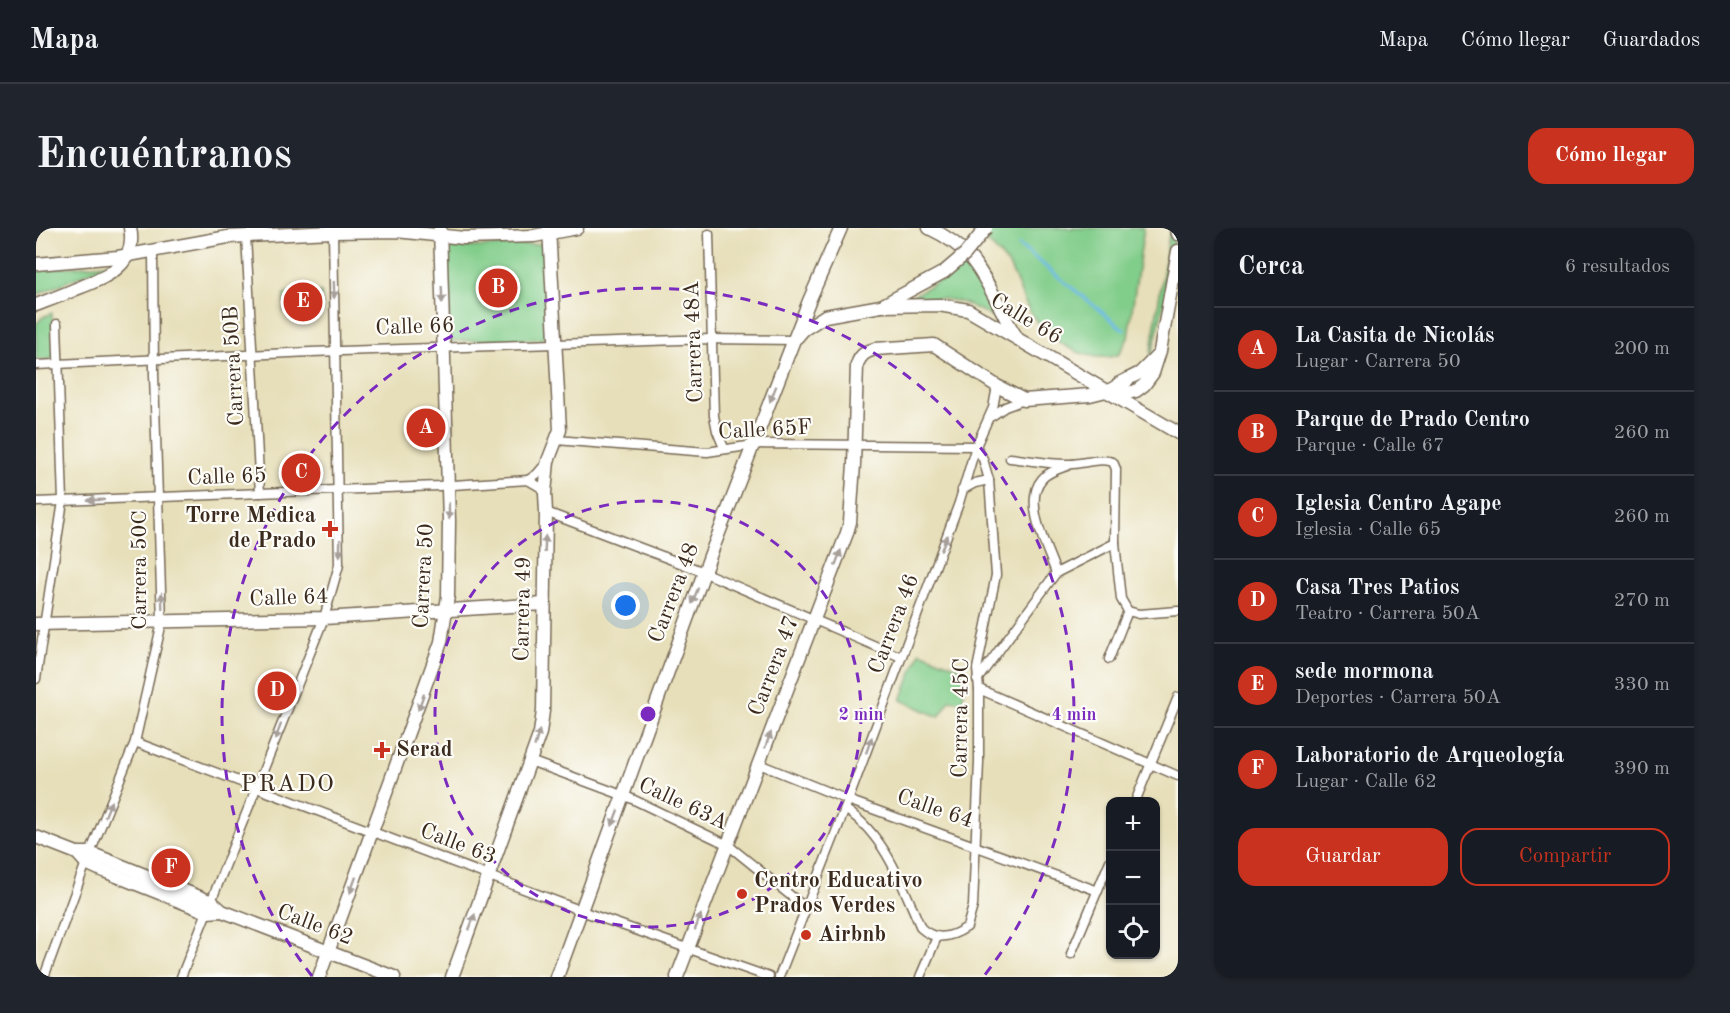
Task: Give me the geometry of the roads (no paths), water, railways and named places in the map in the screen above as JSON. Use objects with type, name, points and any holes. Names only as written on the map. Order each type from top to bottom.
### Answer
[{"type":"main road","points":[[39,306],[110,275],[123,263],[127,255],[131,237],[130,228]]},
{"type":"main road","points":[[36,264],[127,255],[216,238],[246,236],[333,232],[440,232],[508,237],[578,228]]},
{"type":"main road","name":"Carrera 48","points":[[556,977],[704,573],[809,301],[841,228]]},
{"type":"main road","points":[[929,228],[952,239],[970,257],[1019,339]]},
{"type":"main road","points":[[809,301],[814,313],[837,313],[881,306],[944,272],[965,254],[986,228]]},
{"type":"main road","points":[[1177,228],[1178,234]]},
{"type":"main road","name":"Carrera 49","points":[[452,977],[540,733],[543,711],[545,493],[548,461],[560,430],[549,231]]},
{"type":"main road","name":"Carrera 50","points":[[319,977],[438,651],[448,596],[449,486],[440,232]]},
{"type":"main road","points":[[1106,392],[1121,394],[1136,391],[1153,373],[1178,251]]},
{"type":"main road","name":"Calle 66","points":[[881,306],[931,304],[958,307],[975,313],[1178,433]]},
{"type":"main road","points":[[795,340],[816,322],[837,313]]},
{"type":"main road","name":"Carrera 47","points":[[677,977],[840,555],[850,522],[855,446],[856,365],[859,358],[875,349],[934,345],[997,386]]},
{"type":"main road","points":[[997,386],[1024,400],[1077,397],[1106,392],[1149,366],[1158,355]]},
{"type":"main road","points":[[1090,382],[1112,385],[1126,382]]},
{"type":"main road","points":[[1136,391],[1134,401],[1138,410]]},
{"type":"main road","name":"Calle 64","points":[[40,624],[324,618],[544,604]]},
{"type":"main road","name":"Calle 62","points":[[36,837],[210,907],[394,977]]},
{"type":"street","points":[[181,977],[324,618],[339,565],[333,232]]},
{"type":"street","name":"Carrera 48A","points":[[709,234],[715,424],[724,448]]},
{"type":"street","name":"Carrera 50B","points":[[246,236],[260,494]]},
{"type":"street","name":"Carrera 50C","points":[[44,977],[88,858],[135,742],[162,622],[157,498],[153,250]]},
{"type":"street","points":[[36,679],[40,624],[63,501],[57,324]]},
{"type":"street","name":"Calle 66","points":[[36,365],[444,347],[711,339],[795,340]]},
{"type":"street","name":"Carrera 46","points":[[779,977],[847,805],[963,490],[976,446],[993,408],[997,386]]},
{"type":"street","points":[[989,418],[1005,407],[1024,400]]},
{"type":"street","name":"Calle 65F","points":[[556,440],[707,452],[753,445],[976,446]]},
{"type":"street","name":"Carrera 45C","points":[[937,937],[959,932],[967,927],[971,918],[976,845],[979,655],[996,574],[989,480],[984,459],[976,446]]},
{"type":"street","points":[[1010,458],[1070,465]]},
{"type":"street","points":[[1056,573],[1041,532],[1033,501],[1035,490],[1041,479],[1049,473],[1083,461],[1107,460],[1113,462],[1116,469],[1115,543],[1121,599],[1128,611],[1139,614],[1178,611]]},
{"type":"street","points":[[545,493],[528,480],[537,474],[548,461]]},
{"type":"street","name":"Calle 65","points":[[36,502],[449,486],[528,480]]},
{"type":"street","points":[[963,490],[975,483],[989,480]]},
{"type":"street","points":[[546,512],[704,573],[901,657]]},
{"type":"street","points":[[1115,543],[1056,573],[978,684],[1178,776]]},
{"type":"street","points":[[1108,659],[1128,611]]},
{"type":"street","points":[[1138,797],[1178,697]]},
{"type":"street","name":"Calle 63","points":[[135,742],[582,911],[768,977]]},
{"type":"street","name":"Calle 63A","points":[[530,761],[624,796],[728,844],[806,908]]},
{"type":"street","name":"Calle 64","points":[[759,764],[847,805],[976,845],[1098,891]]},
{"type":"street","points":[[847,805],[872,832],[893,867],[921,928],[928,935],[937,937],[920,977]]},
{"type":"street","points":[[1071,954],[1106,871]]},
{"type":"waterway","points":[[1019,245],[1124,330]]},
{"type":"place","name":"Parque de Prado Centro","points":[[498,288]]},
{"type":"place","name":"sede mormona","points":[[303,302]]},
{"type":"place","name":"La Casita de Nicolás","points":[[426,428]]},
{"type":"place","name":"Iglesia Centro Agape","points":[[301,473]]},
{"type":"place","name":"Torre Medica de Prado","points":[[330,529]]},
{"type":"place","name":"Casa Tres Patios","points":[[277,691]]},
{"type":"place","name":"Serad","points":[[382,750]]},
{"type":"place","name":"Laboratorio de Arqueología","points":[[171,868]]},
{"type":"place","name":"Centro Educativo Prados Verdes","points":[[742,894]]},
{"type":"place","name":"Airbnb","points":[[806,935]]},
{"type":"district","name":"PRADO","points":[[288,785]]}]
